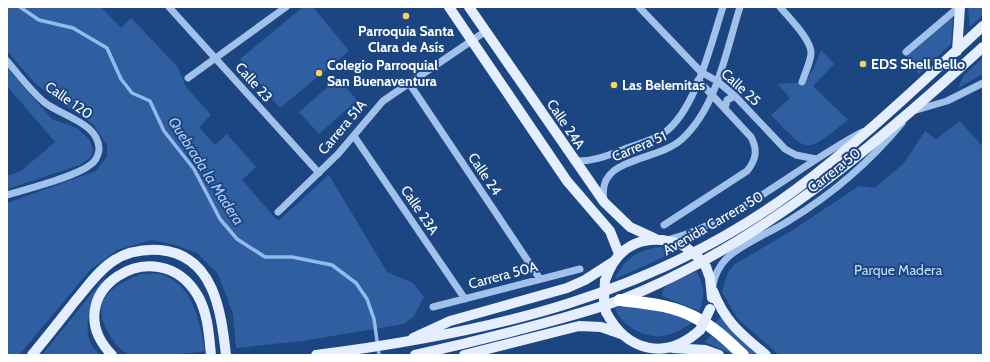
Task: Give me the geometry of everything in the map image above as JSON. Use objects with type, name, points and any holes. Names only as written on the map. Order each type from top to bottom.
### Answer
[{"type":"highway","points":[[620,300],[659,305],[686,313],[707,325],[743,355]]},
{"type":"main road","points":[[449,7],[567,181],[610,231],[619,254]]},
{"type":"main road","name":"Calle 24A","points":[[469,7],[574,161],[604,202],[630,227],[656,239]]},
{"type":"main road","points":[[957,50],[959,7]]},
{"type":"main road","name":"Avenida Carrera 50","points":[[402,343],[446,336],[593,297],[636,280],[709,244],[772,206],[809,179],[876,124],[983,26]]},
{"type":"main road","name":"Avenida Carrera 50","points":[[415,355],[500,336],[620,300],[682,271],[776,217],[827,181],[912,111],[983,47]]},
{"type":"main road","points":[[621,334],[612,324],[606,312],[604,300],[604,280],[613,262],[619,254],[635,244],[656,239],[668,240],[683,245],[698,257],[706,267],[720,309],[728,320],[766,355]]},
{"type":"main road","points":[[32,355],[97,275],[113,261],[124,255],[137,250],[150,249],[180,255],[194,263],[211,284],[221,317],[226,355]]},
{"type":"main road","points":[[316,355],[402,343],[454,320],[567,288],[590,277],[613,262]]},
{"type":"main road","points":[[112,355],[102,345],[96,333],[93,320],[98,297],[113,279],[123,272],[137,267],[150,265],[165,268],[177,274],[188,282],[198,296],[208,322],[211,355]]},
{"type":"main road","points":[[669,347],[683,343],[700,330],[710,309],[713,291]]},
{"type":"main road","points":[[464,355],[578,326],[601,327],[621,334],[638,345],[648,348],[669,347],[705,350],[719,355]]},
{"type":"street","name":"Calle 23","points":[[169,7],[319,173]]},
{"type":"street","points":[[188,78],[286,7]]},
{"type":"street","name":"Calle 25","points":[[639,7],[701,72],[717,80],[735,96],[785,149],[801,157],[816,158]]},
{"type":"street","name":"Carrera 51","points":[[574,161],[597,160],[653,139],[664,132],[682,112],[691,99],[723,7]]},
{"type":"street","name":"Carrera 51","points":[[604,202],[602,187],[609,174],[621,167],[662,152],[681,140],[697,122],[717,80],[740,7]]},
{"type":"street","points":[[780,7],[807,40],[811,49],[811,56],[802,82]]},
{"type":"street","points":[[906,52],[959,7]]},
{"type":"street","name":"Carrera 51A","points":[[278,212],[319,173],[354,136],[377,106],[486,31]]},
{"type":"street","name":"Calle 120","points":[[7,61],[44,102],[84,124],[97,140],[99,148],[95,161],[81,171],[7,195]]},
{"type":"street","name":"Calle 25","points":[[664,225],[747,170],[756,157],[756,148],[751,138],[698,80]]},
{"type":"street","points":[[912,111],[947,101],[983,82]]},
{"type":"street","name":"Calle 24","points":[[409,83],[540,279]]},
{"type":"street","points":[[725,108],[727,100],[735,96]]},
{"type":"street","name":"Carrera 50","points":[[713,291],[716,272],[728,257],[790,220],[859,170],[885,144],[912,111]]},
{"type":"street","name":"Carrera 50","points":[[668,240],[687,235],[714,223],[768,191],[834,146],[876,124]]},
{"type":"street","name":"Calle 23A","points":[[354,136],[465,299]]},
{"type":"street","name":"Carrera 50A","points":[[432,307],[580,269]]},
{"type":"green space","points":[[7,7],[101,7],[121,28],[131,18],[177,66],[186,87],[211,115],[199,127],[215,145],[227,134],[256,167],[242,180],[278,221],[329,175],[387,272],[413,283],[424,297],[414,316],[404,324],[302,341],[236,348],[233,314],[218,274],[197,253],[175,245],[152,240],[117,250],[90,270],[19,355],[7,355],[7,203],[96,171],[107,156],[107,145],[93,124],[52,97],[35,83],[7,51]]},
{"type":"green space","points":[[303,7],[313,7],[349,51],[280,108],[240,59]]},
{"type":"green space","points":[[968,7],[983,7],[983,15],[970,27]]},
{"type":"green space","points":[[953,17],[951,44],[919,74],[906,57]]},
{"type":"green space","points":[[821,50],[834,64],[813,86],[848,120],[815,144],[808,145],[801,143],[793,137],[771,115],[790,98],[778,84],[805,82],[814,68]]},
{"type":"green space","points":[[983,58],[983,74],[958,88],[964,75]]},
{"type":"green space","points":[[7,68],[52,119],[77,128],[89,139],[93,149],[91,157],[80,165],[7,189],[7,176],[21,171],[55,142],[7,86]]},
{"type":"green space","points":[[338,78],[357,100],[319,134],[299,112]]},
{"type":"green space","name":"Parque Madera","points":[[960,121],[983,147],[983,355],[779,355],[738,319],[722,292],[728,272],[735,264],[793,230],[859,186],[875,188],[904,163],[925,131],[936,139]]},
{"type":"green space","points":[[661,247],[675,252],[615,279],[627,260],[645,250]]},
{"type":"green space","points":[[696,271],[701,281],[703,291],[703,300],[699,311],[662,296],[663,290],[666,286]]},
{"type":"green space","points":[[141,274],[160,274],[181,286],[193,305],[205,351],[143,356],[128,354],[117,346],[103,322],[101,312],[102,303],[112,289]]},
{"type":"green space","points":[[105,277],[92,306],[87,327],[93,346],[100,355],[42,355]]},
{"type":"green space","points":[[627,305],[662,310],[693,322],[671,334],[663,336],[649,335],[634,330],[622,320],[615,308]]},
{"type":"green space","points":[[720,317],[732,331],[759,355],[750,355],[714,324]]},
{"type":"green space","points":[[712,334],[734,355],[705,342]]},
{"type":"waterway","name":"Quebrada la Madera","points":[[20,7],[39,20],[73,28],[107,48],[121,79],[132,93],[150,101],[164,131],[194,169],[220,219],[237,239],[265,257],[292,257],[332,265],[356,283],[367,299],[374,319],[379,355]]},
{"type":"place","name":"Parroquia Santa Clara de Asís","points":[[406,16]]},
{"type":"place","name":"EDS Shell Bello","points":[[863,64]]},
{"type":"place","name":"Colegio Parroquial San Buenaventura","points":[[319,73]]},
{"type":"place","name":"Las Belemitas","points":[[614,85]]}]
